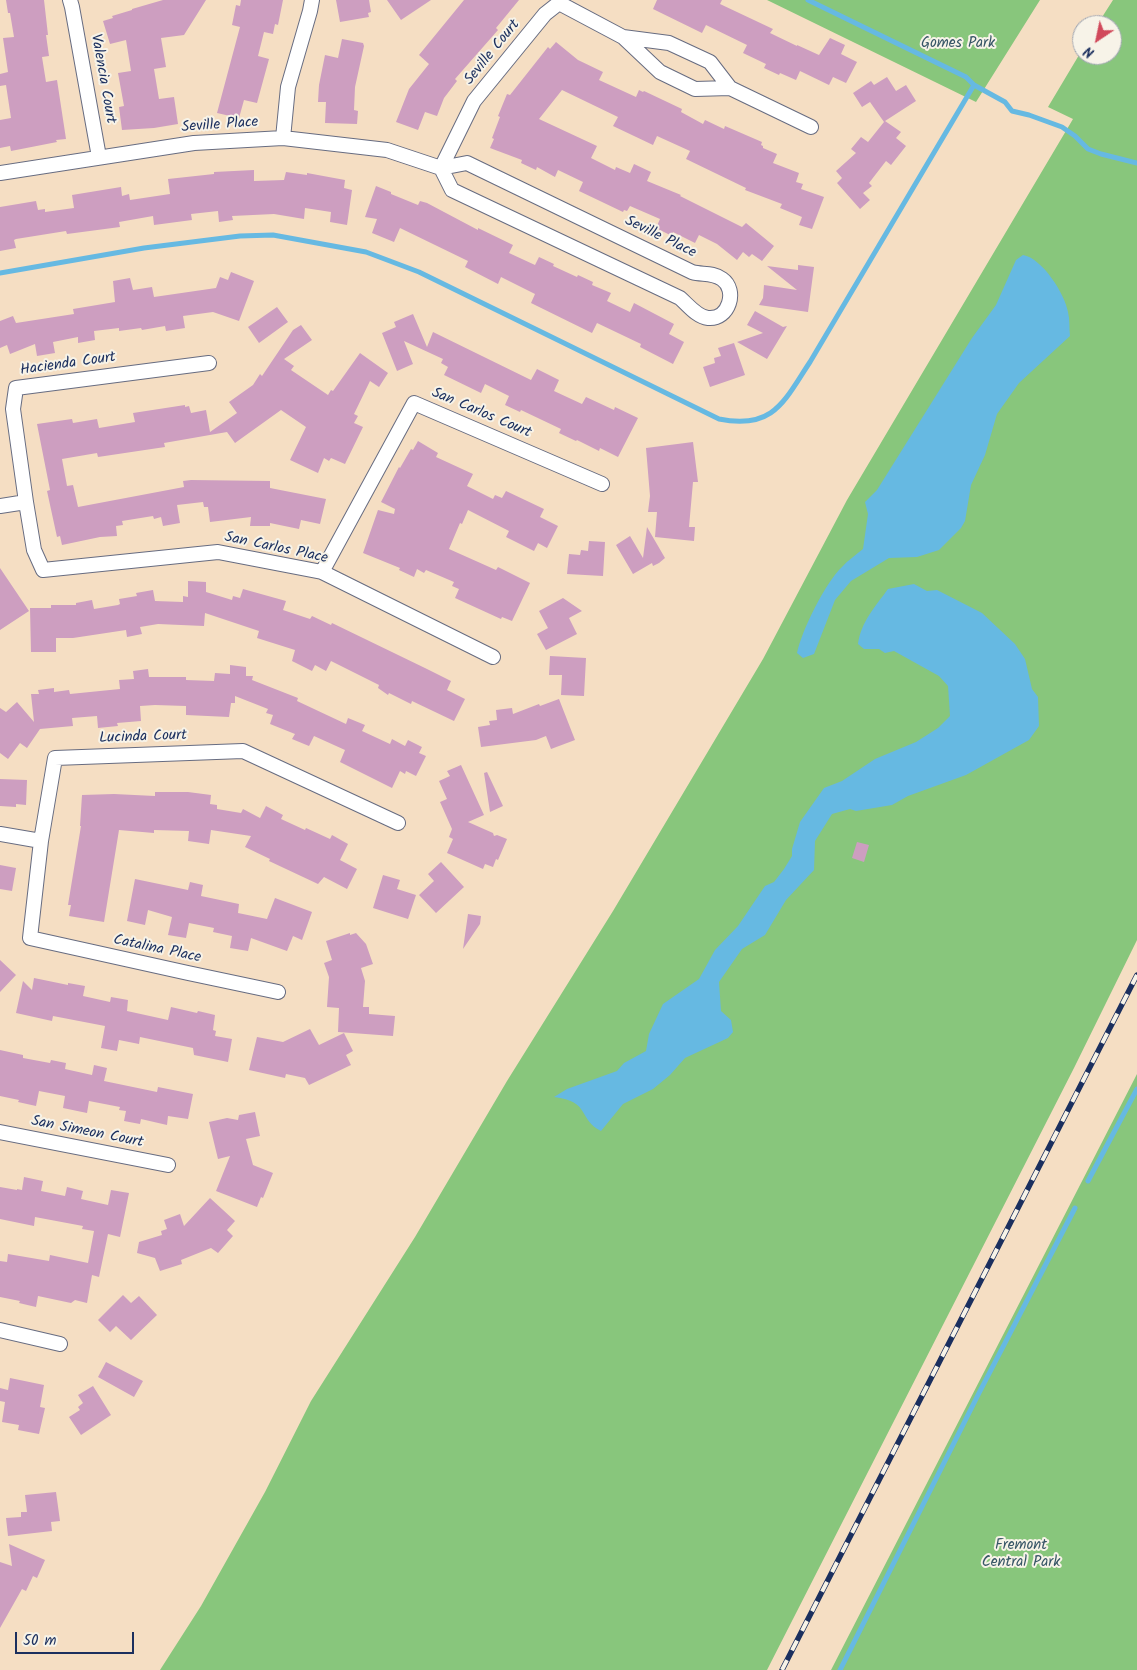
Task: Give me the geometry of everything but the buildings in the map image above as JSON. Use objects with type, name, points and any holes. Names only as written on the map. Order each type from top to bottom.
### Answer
[{"type":"street","points":[[283,138],[288,87],[312,0]]},
{"type":"street","name":"Valencia Court","points":[[74,2],[99,157]]},
{"type":"street","name":"Seville Court","points":[[440,168],[474,101],[545,14],[559,3],[624,38],[660,72],[695,89],[730,88]]},
{"type":"street","name":"Seville Court","points":[[624,38],[668,43],[710,62],[730,88],[811,127]]},
{"type":"street","name":"Seville Place","points":[[0,173],[194,143],[283,138],[387,150],[440,168],[467,163],[692,272],[716,276],[724,280],[730,288],[729,305],[717,318],[707,318],[698,314],[680,298],[452,190],[440,168]]},
{"type":"street","name":"Hacienda Court","points":[[26,502],[13,409],[16,388],[209,363]]},
{"type":"street","name":"San Carlos Court","points":[[322,572],[414,403],[602,484]]},
{"type":"street","points":[[0,506],[26,502]]},
{"type":"street","name":"San Carlos Place","points":[[26,502],[34,550],[43,570],[218,552],[322,572],[493,657]]},
{"type":"street","name":"Lucinda Court","points":[[30,938],[41,841],[55,758],[243,751],[398,823]]},
{"type":"street","points":[[0,834],[41,841]]},
{"type":"street","name":"Catalina Place","points":[[30,938],[278,992]]},
{"type":"street","name":"San Simeon Court","points":[[0,1132],[168,1165]]},
{"type":"street","points":[[0,1330],[60,1344]]},
{"type":"green space","name":"Gomes Park","points":[[767,0],[1040,0],[976,102]]},
{"type":"green space","points":[[1113,0],[1137,0],[1137,940],[1074,1068],[767,1670],[160,1670],[201,1606],[265,1492],[311,1401],[415,1237],[507,1081],[613,911],[763,659],[847,500],[1073,119],[1048,107],[1073,65],[1122,65],[1122,15],[1103,15]]},
{"type":"green space","name":"Fremont Central Park","points":[[1137,1074],[1137,1670],[831,1670]]},
{"type":"water","points":[[1023,255],[1038,263],[1052,278],[1066,305],[1070,336],[1019,383],[997,414],[985,455],[971,485],[965,521],[961,528],[939,550],[917,557],[889,558],[851,581],[835,600],[814,654],[803,658],[797,653],[800,643],[809,620],[828,584],[847,562],[863,549],[868,514],[865,502],[877,490],[972,338],[996,305],[1016,260]]},
{"type":"water","points":[[914,584],[927,591],[937,590],[982,613],[1015,644],[1025,659],[1032,689],[1038,697],[1039,726],[1029,740],[966,775],[908,796],[892,805],[856,811],[850,809],[832,814],[815,841],[814,870],[786,900],[765,935],[742,949],[719,982],[721,1011],[731,1020],[733,1032],[728,1038],[685,1058],[670,1075],[653,1089],[623,1104],[601,1131],[594,1127],[574,1102],[554,1097],[567,1089],[617,1071],[624,1063],[646,1051],[649,1034],[663,1004],[699,979],[715,950],[738,926],[765,886],[774,882],[784,869],[792,856],[792,849],[800,822],[824,788],[842,781],[875,759],[916,742],[938,728],[950,716],[948,686],[939,676],[894,651],[885,653],[879,649],[864,649],[858,644],[865,622],[888,589]]},
{"type":"waterway","points":[[808,0],[966,77],[974,85],[1005,102],[1012,111],[1062,127],[1075,136],[1088,149],[1137,163]]},
{"type":"waterway","points":[[0,273],[144,248],[240,236],[273,235],[366,252],[419,272],[719,419],[753,420],[765,416],[775,409],[793,389],[974,85]]},
{"type":"waterway","points":[[1088,1181],[1137,1089]]},
{"type":"waterway","points":[[840,1670],[979,1393],[1075,1208]]},
{"type":"railway","points":[[782,1670],[1137,975]]}]
